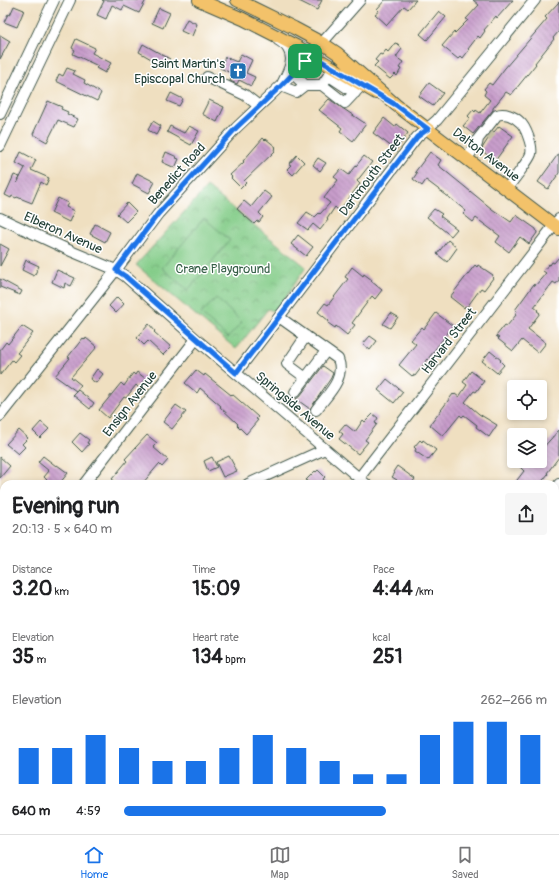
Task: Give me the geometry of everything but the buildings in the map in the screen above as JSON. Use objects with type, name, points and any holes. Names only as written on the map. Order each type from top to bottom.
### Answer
[{"type":"main road","name":"Dalton Avenue","points":[[199,0],[296,46],[311,55],[331,72],[358,89],[396,105]]},
{"type":"main road","name":"Dalton Avenue","points":[[237,0],[322,43],[352,64],[396,105],[557,225]]},
{"type":"street","points":[[0,114],[54,0]]},
{"type":"street","points":[[0,146],[70,0]]},
{"type":"street","name":"Benedict Road","points":[[0,416],[116,270],[158,214],[236,128],[293,74],[360,0]]},
{"type":"street","name":"Dartmouth Street","points":[[236,373],[417,137],[437,120],[535,0]]},
{"type":"street","points":[[269,32],[288,48],[291,57],[290,66],[281,86],[296,92],[305,85],[322,85],[344,103],[358,89]]},
{"type":"street","points":[[322,85],[331,72]]},
{"type":"street","points":[[293,74],[305,85]]},
{"type":"street","points":[[207,77],[245,95],[260,106]]},
{"type":"street","points":[[467,158],[477,144],[478,139],[497,115],[507,114],[520,121],[530,142],[531,154],[507,188]]},
{"type":"street","points":[[477,144],[482,143],[501,122],[508,120],[514,122],[518,120]]},
{"type":"street","name":"Elberon Avenue","points":[[0,218],[116,270]]},
{"type":"street","name":"Harvard Street","points":[[363,480],[557,225]]},
{"type":"street","name":"Springside Avenue","points":[[116,270],[125,276],[361,480]]},
{"type":"street","points":[[279,317],[338,359],[340,366],[338,381],[316,410]]},
{"type":"street","points":[[306,336],[287,364],[306,378]]},
{"type":"street","name":"Ensign Avenue","points":[[87,480],[196,339]]},
{"type":"street","points":[[295,392],[326,351]]},
{"type":"street","points":[[257,480],[325,449]]},
{"type":"green space","name":"Crane Playground","points":[[207,187],[306,267],[276,312],[268,309],[236,349],[136,265]]},
{"type":"green space","points":[[204,218],[230,240],[188,290],[162,268]]},
{"type":"green space","points":[[216,298],[242,322],[228,338],[201,314]]},
{"type":"tunnel","points":[[486,138],[492,131]]},
{"type":"place","name":"Saint Martin's Episcopal Church","points":[[238,71]]},
{"type":"route","points":[[311,55],[396,105],[428,129],[417,137],[236,373],[125,276],[116,270],[158,214],[236,128],[281,86],[305,61],[311,55]]}]
